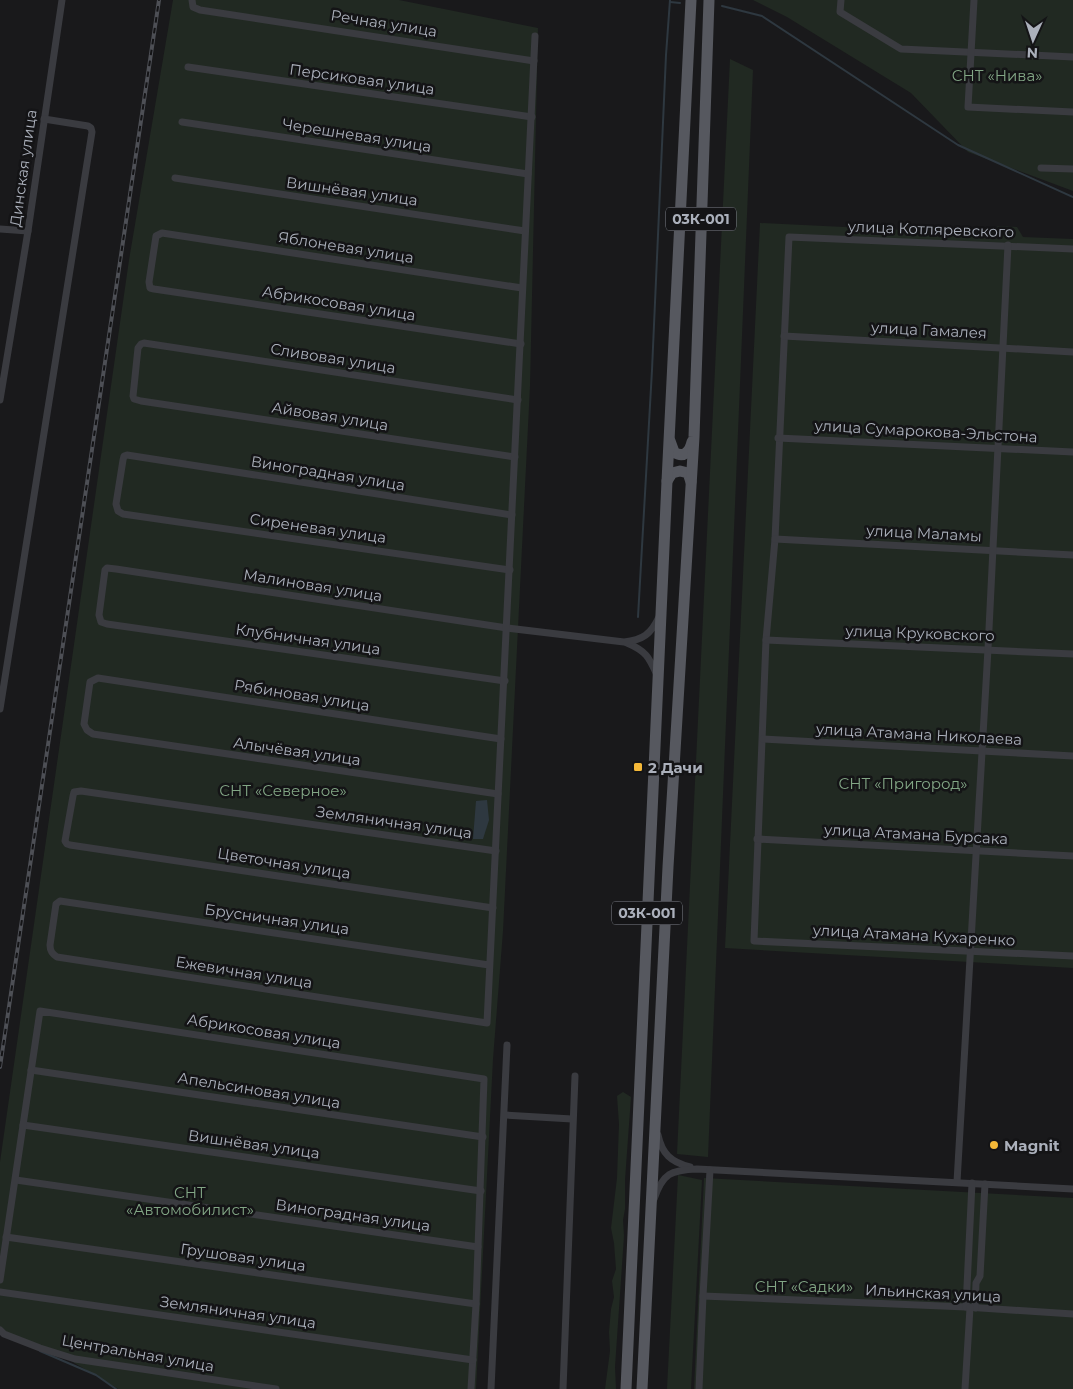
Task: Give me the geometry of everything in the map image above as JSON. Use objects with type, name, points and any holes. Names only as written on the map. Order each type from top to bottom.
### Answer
[{"type":"main road","name":"03К-001","points":[[626,1389],[669,436],[691,0]]},
{"type":"main road","name":"03К-001","points":[[642,1389],[668,867],[694,437],[710,4]]},
{"type":"main road","points":[[669,436],[674,452],[681,455],[690,451],[694,437]]},
{"type":"main road","points":[[667,481],[672,473],[680,471],[688,474],[691,484]]},
{"type":"street","name":"Динская улица","points":[[0,400],[28,231],[62,0]]},
{"type":"street","name":"Речная улица","points":[[192,0],[193,7],[200,10],[534,61]]},
{"type":"street","points":[[841,0],[840,12],[901,48],[1073,57]]},
{"type":"street","points":[[974,0],[968,107],[1073,112]]},
{"type":"street","points":[[489,965],[505,681],[535,36]]},
{"type":"street","name":"Персиковая улица","points":[[188,67],[532,117]]},
{"type":"street","points":[[0,709],[92,132],[88,126],[44,120]]},
{"type":"street","name":"Черешневая улица","points":[[182,122],[528,174]]},
{"type":"street","points":[[1041,168],[1073,169]]},
{"type":"street","name":"Вишнёвая улица","points":[[175,178],[525,230]]},
{"type":"street","points":[[0,230],[28,231]]},
{"type":"street","name":"Яблоневая улица","points":[[154,289],[150,288],[149,282],[156,236],[159,233],[522,288]]},
{"type":"street","name":"улица Котляревского","points":[[784,336],[789,237],[1073,248]]},
{"type":"street","points":[[957,1182],[977,852],[1008,245]]},
{"type":"street","name":"Абрикосовая улица","points":[[154,289],[521,344]]},
{"type":"street","points":[[757,839],[766,640],[774,540],[784,336]]},
{"type":"street","name":"улица Гамалея","points":[[784,336],[1073,352]]},
{"type":"street","name":"Сливовая улица","points":[[142,401],[134,399],[133,396],[138,348],[144,343],[518,400]]},
{"type":"street","name":"Айвовая улица","points":[[142,401],[515,457]]},
{"type":"street","name":"улица Сумарокова-Эльстона","points":[[778,438],[1073,452]]},
{"type":"street","name":"Сиреневая улица","points":[[140,458],[124,456],[122,460],[116,504],[118,511],[123,514],[510,570]]},
{"type":"street","name":"Виноградная улица","points":[[140,458],[512,515]]},
{"type":"street","name":"улица Маламы","points":[[774,540],[1073,555]]},
{"type":"street","name":"Клубничная улица","points":[[116,569],[107,568],[104,574],[99,615],[101,622],[107,624],[505,681]]},
{"type":"street","name":"Малиновая улица","points":[[116,569],[507,628],[624,642]]},
{"type":"street","points":[[624,642],[636,641],[646,636],[661,612]]},
{"type":"street","name":"улица Круковского","points":[[766,640],[1073,654]]},
{"type":"street","points":[[624,642],[649,656],[658,678]]},
{"type":"street","name":"Рябиновая улица","points":[[93,734],[87,730],[84,724],[90,682],[98,678],[502,739]]},
{"type":"street","name":"Алычёвая улица","points":[[93,734],[498,794]]},
{"type":"street","name":"улица Атамана Николаева","points":[[763,739],[1073,756]]},
{"type":"street","name":"Цветочная улица","points":[[81,790],[74,792],[73,796],[65,841],[70,845],[493,908]]},
{"type":"street","name":"Земляничная улица","points":[[81,790],[496,851]]},
{"type":"street","name":"улица Атамана Бурсака","points":[[757,839],[1073,856]]},
{"type":"street","name":"улица Атамана Кухаренко","points":[[757,839],[754,941],[1073,956]]},
{"type":"street","name":"Брусничная улица","points":[[60,901],[489,965]]},
{"type":"street","name":"Ежевичная улица","points":[[60,901],[56,904],[50,945],[50,951],[57,957],[487,1023],[489,965]]},
{"type":"street","name":"Абрикосовая улица","points":[[31,1070],[40,1011],[484,1078],[483,1137]]},
{"type":"street","points":[[491,1389],[507,1045]]},
{"type":"street","points":[[0,1280],[31,1070]]},
{"type":"street","name":"Апельсиновая улица","points":[[31,1070],[483,1137]]},
{"type":"street","points":[[563,1389],[575,1076]]},
{"type":"street","points":[[655,1113],[661,1148],[666,1156],[680,1164],[697,1169]]},
{"type":"street","points":[[504,1115],[572,1119]]},
{"type":"street","name":"Вишнёвая улица","points":[[23,1125],[481,1191]]},
{"type":"street","points":[[471,1389],[483,1137]]},
{"type":"street","points":[[650,1213],[656,1193],[666,1176],[679,1170],[697,1169],[1073,1189]]},
{"type":"street","points":[[700,1389],[702,1296],[710,1170]]},
{"type":"street","name":"Виноградная улица","points":[[16,1180],[478,1248]]},
{"type":"street","points":[[965,1389],[970,1308],[972,1183]]},
{"type":"street","points":[[970,1308],[976,1282],[980,1276],[985,1184]]},
{"type":"street","name":"Грушовая улица","points":[[6,1237],[476,1304]]},
{"type":"street","name":"Земляничная улица","points":[[0,1292],[473,1360]]},
{"type":"street","name":"Ильинская улица","points":[[702,1296],[1073,1314]]},
{"type":"street","name":"Центральная улица","points":[[0,1330],[4,1334],[40,1348],[75,1359],[276,1389]]},
{"type":"green space","name":"СНТ «Северное»","points":[[173,0],[399,0],[538,28],[530,386],[503,931],[493,1059],[476,1389],[118,1389],[56,1352],[0,1330],[0,1162],[129,260]]},
{"type":"green space","name":"СНТ «Нива»","points":[[753,0],[1073,0],[1073,191],[968,152],[911,93],[787,17]]},
{"type":"green space","points":[[730,59],[753,70],[708,1157],[677,1154]]},
{"type":"green space","name":"СНТ «Пригород»","points":[[760,223],[988,234],[998,226],[1017,227],[1023,237],[1073,239],[1073,968],[725,948]]},
{"type":"green space","points":[[623,1092],[631,1097],[615,1367],[616,1389],[605,1389],[610,1351],[611,1309],[614,1297],[612,1281],[616,1269],[611,1228],[617,1178],[619,1124],[617,1096]]},
{"type":"green space","points":[[678,1175],[702,1180],[691,1389],[667,1389]]},
{"type":"green space","name":"СНТ «Садки»","points":[[704,1178],[1073,1198],[1073,1389],[694,1389]]},
{"type":"shaded area","points":[[487,800],[489,820],[483,839],[473,839],[476,801]]},
{"type":"waterway","points":[[638,617],[670,0]]},
{"type":"waterway","points":[[670,2],[680,3]]},
{"type":"waterway","points":[[722,6],[762,16],[958,145],[1073,197]]},
{"type":"waterway","points":[[40,1351],[96,1375],[116,1389]]},
{"type":"railway","points":[[0,1067],[159,0]]},
{"type":"place","name":"2 Дачи","points":[[638,767]]},
{"type":"place","name":"Magnit","points":[[994,1145]]},
{"type":"park label","name":"СНТ «Автомобилист»","points":[[190,1200]]}]
